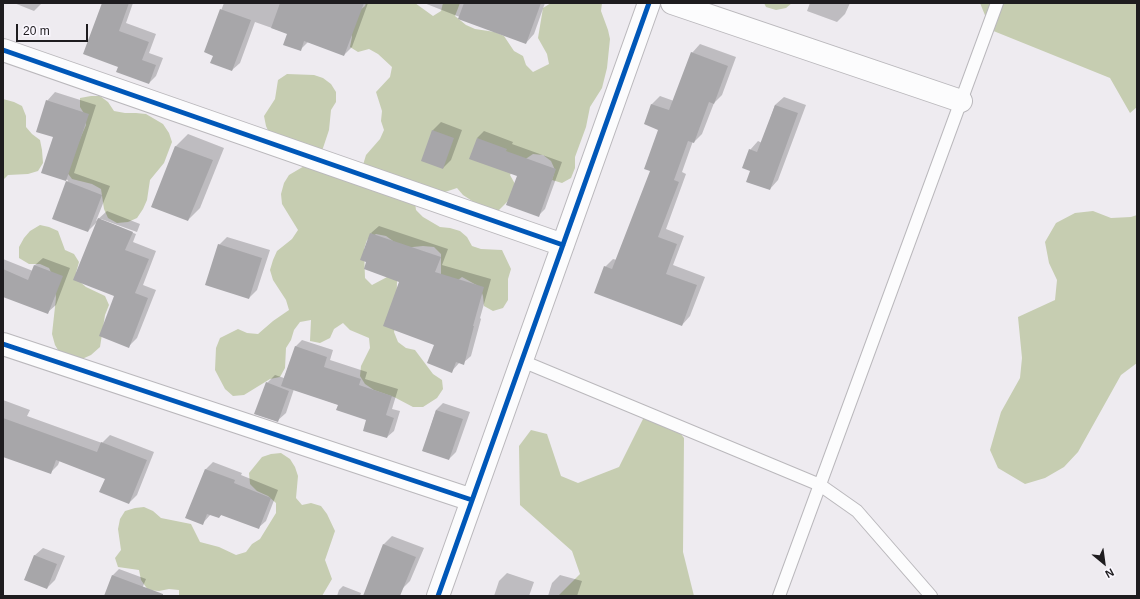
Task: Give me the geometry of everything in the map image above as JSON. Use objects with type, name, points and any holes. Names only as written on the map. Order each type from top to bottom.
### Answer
[{"type":"street","points":[[438,596],[649,3]]},
{"type":"street","points":[[672,3],[961,101]]},
{"type":"street","points":[[3,50],[563,245]]},
{"type":"street","points":[[3,344],[472,500]]},
{"type":"lane","points":[[779,596],[997,3]]},
{"type":"lane","points":[[522,361],[820,485],[857,511],[930,596]]},
{"type":"green space","points":[[366,3],[415,3],[433,16],[441,11],[443,3],[460,3],[455,16],[466,25],[475,29],[495,32],[504,36],[514,51],[523,56],[526,65],[533,72],[549,64],[547,54],[538,38],[543,8],[551,3],[602,3],[601,11],[610,39],[607,68],[602,88],[590,107],[586,127],[575,157],[575,168],[571,178],[562,183],[552,180],[555,170],[551,161],[543,155],[533,154],[515,166],[510,175],[515,184],[513,194],[507,202],[499,210],[489,212],[463,195],[457,188],[439,194],[429,194],[422,184],[412,181],[416,210],[423,217],[440,227],[460,231],[467,237],[472,246],[481,249],[502,250],[511,269],[508,279],[508,300],[503,308],[493,311],[484,306],[480,287],[462,277],[454,283],[440,283],[441,254],[434,247],[423,246],[403,248],[386,236],[376,234],[367,240],[364,249],[365,278],[372,285],[389,276],[397,281],[396,322],[394,332],[398,342],[406,348],[415,350],[433,374],[442,380],[443,389],[437,398],[423,407],[413,407],[394,397],[374,390],[365,384],[360,376],[361,366],[370,348],[369,338],[350,330],[343,323],[334,329],[330,338],[320,343],[310,341],[311,320],[300,322],[294,330],[291,340],[286,348],[285,368],[280,377],[270,379],[244,395],[233,396],[225,389],[215,370],[216,348],[220,338],[238,329],[247,333],[258,334],[289,310],[286,300],[273,280],[270,270],[277,251],[292,239],[298,230],[282,204],[281,194],[284,183],[289,175],[306,165],[270,135],[264,116],[275,99],[278,80],[287,74],[314,75],[323,78],[331,84],[336,92],[336,102],[331,110],[329,130],[322,151],[363,165],[366,155],[380,139],[384,130],[381,121],[382,111],[376,92],[390,77],[392,67],[378,54],[369,49],[358,52],[350,47],[352,37],[350,27],[358,12],[365,6]]},
{"type":"green space","points":[[764,3],[792,3],[786,8],[776,10],[766,7]]},
{"type":"green space","points":[[980,3],[1137,3],[1137,107],[1130,113],[1110,78],[991,30]]},
{"type":"green space","points":[[100,96],[108,102],[114,111],[146,114],[163,124],[169,133],[172,142],[164,163],[150,180],[147,200],[143,209],[137,218],[128,222],[117,223],[108,218],[104,209],[101,189],[92,184],[72,179],[66,171],[86,125],[85,115],[80,107],[80,98]]},
{"type":"green space","points":[[3,99],[22,106],[26,116],[26,127],[40,140],[43,163],[38,171],[28,174],[8,175],[3,180]]},
{"type":"green space","points":[[1093,211],[1111,218],[1131,217],[1137,215],[1137,363],[1121,375],[1078,452],[1064,467],[1045,478],[1025,484],[998,468],[990,450],[1001,412],[1020,378],[1022,358],[1018,317],[1055,300],[1057,280],[1049,263],[1045,242],[1056,223],[1075,213]]},
{"type":"green space","points":[[40,225],[58,231],[65,250],[74,254],[79,262],[76,273],[79,281],[86,287],[105,296],[109,305],[105,315],[100,347],[91,355],[82,359],[61,355],[55,345],[52,334],[56,298],[54,278],[49,268],[40,264],[29,264],[19,258],[19,247],[24,238],[30,231]]},
{"type":"green space","points":[[667,416],[684,438],[683,552],[694,596],[558,596],[580,574],[572,551],[520,505],[519,446],[531,430],[547,434],[561,476],[578,483],[619,467],[644,417]]},
{"type":"green space","points":[[281,453],[290,459],[298,476],[296,498],[302,505],[311,503],[321,506],[327,514],[335,531],[325,560],[332,579],[322,596],[179,596],[179,590],[148,590],[141,580],[139,570],[118,567],[115,558],[121,550],[118,529],[120,519],[125,511],[135,508],[144,507],[153,511],[161,518],[191,524],[200,542],[219,547],[236,555],[246,552],[252,544],[260,539],[276,513],[276,503],[268,496],[257,491],[250,484],[249,473],[262,457]]},
{"type":"building","points":[[102,3],[129,3],[119,31],[149,42],[142,60],[156,65],[149,84],[116,72],[118,67],[83,54]]},
{"type":"building","points":[[280,3],[364,3],[344,56],[304,41],[301,51],[283,45],[287,34],[271,28]]},
{"type":"building","points":[[464,3],[541,3],[526,44],[458,19]]},
{"type":"building","points":[[220,9],[251,20],[232,71],[210,63],[213,56],[204,52]]},
{"type":"building","points":[[691,52],[728,66],[714,104],[709,102],[694,143],[688,141],[674,180],[679,182],[658,237],[677,244],[666,274],[697,285],[682,326],[594,293],[604,266],[612,269],[650,171],[644,169],[658,130],[644,124],[651,104],[669,110]]},
{"type":"building","points":[[46,100],[89,114],[66,181],[41,173],[53,137],[36,132]]},
{"type":"building","points":[[775,105],[798,113],[770,190],[746,182],[750,171],[742,168],[749,149],[757,152]]},
{"type":"building","points":[[432,130],[454,138],[443,169],[421,161]]},
{"type":"building","points":[[477,138],[507,149],[506,151],[556,169],[539,217],[506,205],[517,176],[469,159]]},
{"type":"building","points":[[175,146],[213,160],[188,221],[151,207]]},
{"type":"building","points":[[66,181],[102,195],[88,232],[52,219]]},
{"type":"building","points":[[98,218],[133,232],[125,250],[149,259],[135,293],[148,298],[129,348],[99,336],[114,296],[73,280]]},
{"type":"building","points":[[370,233],[441,257],[435,272],[484,287],[464,365],[456,362],[452,373],[427,363],[434,345],[383,326],[399,282],[364,269],[366,262],[360,260]]},
{"type":"building","points":[[218,244],[262,258],[249,299],[205,285]]},
{"type":"building","points":[[34,265],[63,276],[48,314],[3,297],[3,269],[28,280]]},
{"type":"building","points":[[295,346],[327,357],[324,367],[361,379],[359,385],[392,396],[386,415],[394,418],[387,438],[363,431],[366,420],[336,410],[338,405],[281,386]]},
{"type":"building","points":[[266,382],[289,391],[278,422],[254,414]]},
{"type":"building","points":[[436,410],[463,419],[449,460],[422,451]]},
{"type":"building","points":[[3,418],[97,452],[101,442],[147,460],[129,504],[99,492],[105,479],[56,460],[51,474],[3,457]]},
{"type":"building","points":[[205,469],[235,480],[234,483],[271,498],[259,529],[221,515],[219,518],[207,514],[203,525],[185,518]]},
{"type":"building","points":[[383,544],[416,557],[400,596],[363,596]]},
{"type":"building","points":[[34,555],[57,564],[47,589],[24,580]]},
{"type":"building","points":[[112,575],[163,594],[163,596],[104,596]]},
{"type":"cycle path","points":[[438,596],[649,3]]},
{"type":"cycle path","points":[[3,50],[563,245]]},
{"type":"cycle path","points":[[3,344],[472,500]]}]
